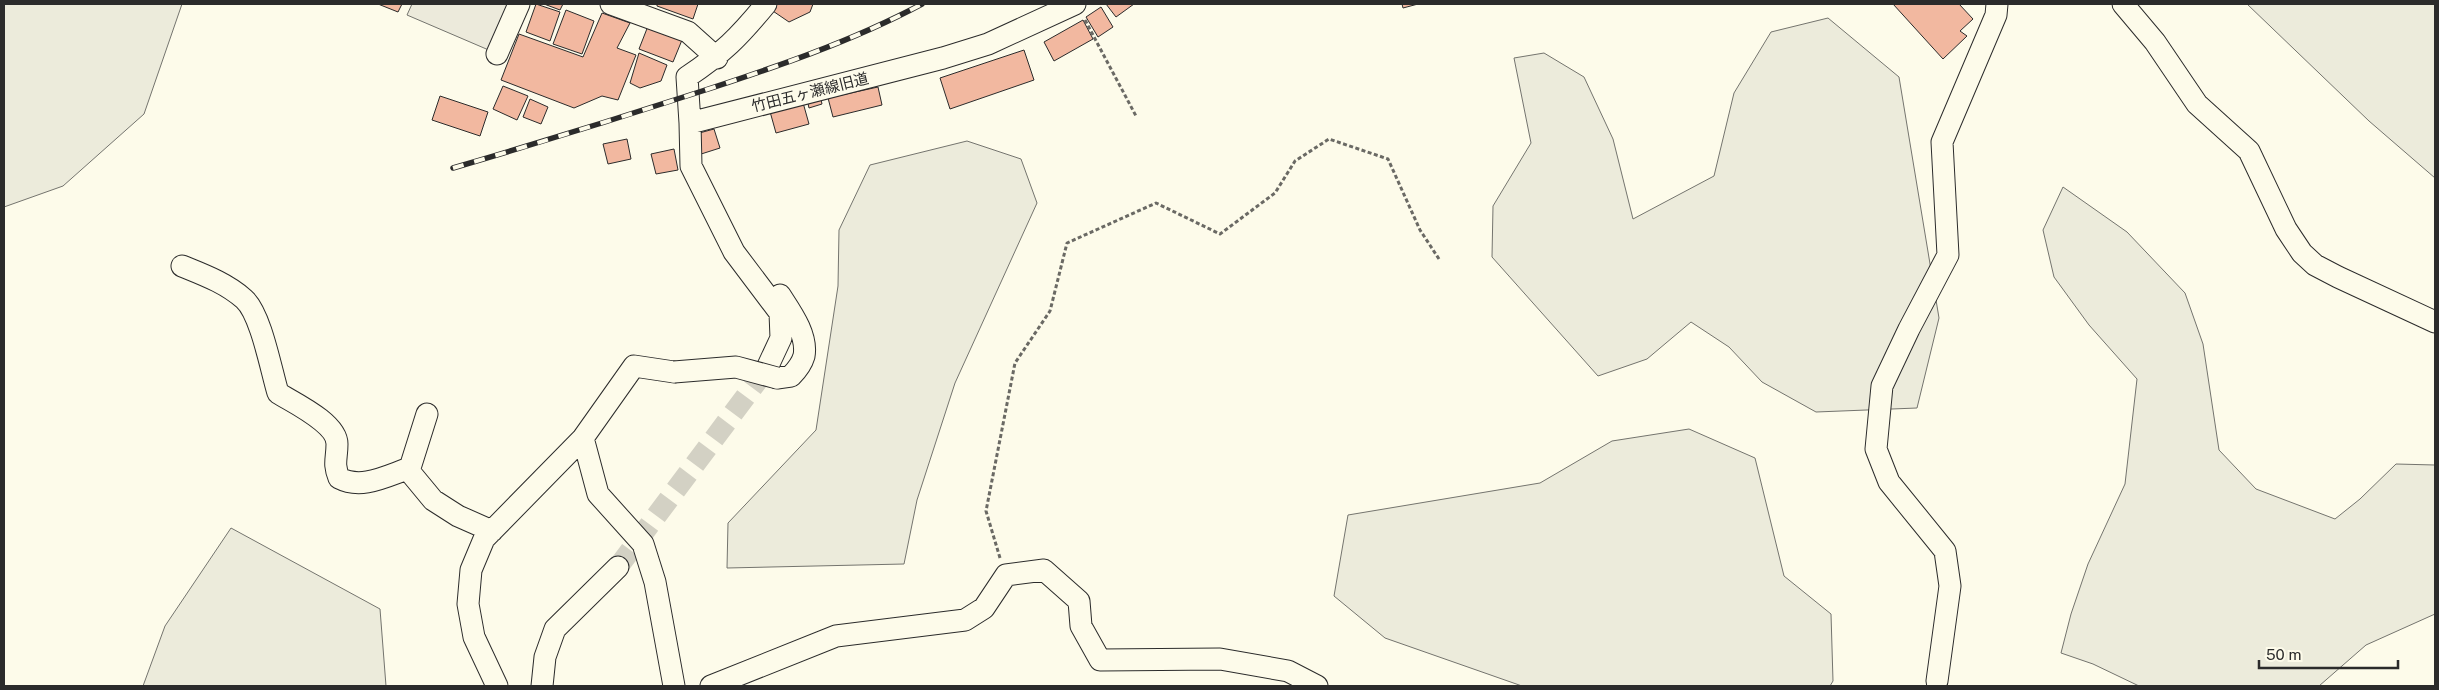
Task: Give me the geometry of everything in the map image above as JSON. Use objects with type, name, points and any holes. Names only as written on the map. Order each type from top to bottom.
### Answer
[{"type":"street","points":[[497,54],[519,4]]},
{"type":"street","points":[[611,4],[688,32],[717,58]]},
{"type":"street","points":[[766,4],[737,39],[717,58],[687,77],[691,166],[734,252],[780,314],[781,338],[772,373]]},
{"type":"street","points":[[1937,681],[1950,586],[1945,551],[1888,482],[1876,449],[1882,386],[1908,329],[1948,255],[1942,142],[1996,15],[1997,4]]},
{"type":"street","points":[[2123,4],[2155,42],[2197,104],[2249,151],[2286,229],[2302,253],[2315,265],[2338,277],[2435,322]]},
{"type":"street","name":"竹田五ヶ瀬線旧道","points":[[690,124],[979,47],[1078,8]]},
{"type":"street","points":[[182,266],[213,278],[245,299],[255,313],[278,393],[331,427],[338,442],[334,465],[338,478],[349,483],[361,484],[410,468]]},
{"type":"street","points":[[497,686],[474,637],[468,604],[471,570],[484,539],[583,438],[634,366],[674,372],[736,367],[791,376],[804,357],[803,341],[796,321],[772,284],[761,288]]},
{"type":"street","points":[[427,414],[409,471],[432,500],[458,516],[492,531]]},
{"type":"street","points":[[583,438],[598,494],[643,544],[655,582],[674,686]]},
{"type":"street","points":[[542,686],[545,657],[555,629],[618,567]]},
{"type":"street","points":[[712,686],[836,636],[965,620],[984,608],[1006,576],[1044,570],[1079,601],[1081,626],[1100,660],[1220,659],[1288,670],[1317,686]]},
{"type":"path","points":[[1078,8],[1136,116]]},
{"type":"path","points":[[1006,576],[986,512],[1015,363],[1050,311],[1067,243],[1156,203],[1220,234],[1275,193],[1295,161],[1329,139],[1388,160],[1420,230],[1439,259]]},
{"type":"shaded area","points":[[4,4],[182,4],[144,114],[63,186],[4,207]]},
{"type":"shaded area","points":[[412,4],[512,4],[491,51],[407,15]]},
{"type":"shaded area","points":[[2247,4],[2435,4],[2435,178],[2369,121]]},
{"type":"shaded area","points":[[1828,18],[1899,77],[1939,318],[1917,408],[1816,412],[1762,382],[1729,347],[1691,322],[1647,359],[1598,376],[1492,257],[1493,206],[1531,143],[1514,58],[1544,53],[1584,77],[1613,139],[1633,219],[1714,176],[1734,93],[1771,32]]},
{"type":"shaded area","points":[[967,141],[1021,159],[1037,203],[955,383],[917,500],[904,564],[727,568],[728,523],[816,430],[838,286],[839,230],[870,165]]},
{"type":"shaded area","points":[[2063,187],[2127,232],[2185,293],[2203,344],[2219,450],[2256,489],[2335,519],[2360,499],[2396,464],[2435,465],[2435,614],[2366,645],[2319,686],[2139,686],[2093,664],[2061,653],[2071,614],[2088,564],[2125,484],[2137,379],[2089,325],[2054,277],[2043,230]]},
{"type":"shaded area","points":[[1689,429],[1755,458],[1784,576],[1831,614],[1833,681],[1830,686],[1522,686],[1385,638],[1334,596],[1348,515],[1540,483],[1612,441]]},
{"type":"shaded area","points":[[231,528],[380,609],[386,686],[143,686],[165,626]]},
{"type":"building","points":[[378,4],[402,4],[398,12]]},
{"type":"building","points":[[536,4],[560,12],[550,41],[526,32]]},
{"type":"building","points":[[544,4],[563,4],[560,10]]},
{"type":"building","points":[[657,4],[698,4],[693,19],[657,6]]},
{"type":"building","points":[[769,4],[813,4],[810,12],[789,22],[767,7]]},
{"type":"building","points":[[1106,4],[1134,4],[1116,17]]},
{"type":"building","points":[[1402,4],[1418,4],[1403,8]]},
{"type":"building","points":[[1893,4],[1959,4],[1973,19],[1960,31],[1967,36],[1943,59]]},
{"type":"building","points":[[1101,7],[1113,27],[1098,37],[1086,17]]},
{"type":"building","points":[[566,10],[594,21],[582,54],[553,44]]},
{"type":"building","points":[[602,13],[630,23],[617,48],[636,55],[618,100],[602,96],[574,108],[501,80],[519,34],[583,57]]},
{"type":"building","points":[[1083,20],[1093,39],[1054,61],[1044,42]]},
{"type":"building","points":[[648,26],[682,40],[673,62],[639,49]]},
{"type":"building","points":[[1024,50],[1034,80],[950,109],[940,78]]},
{"type":"building","points":[[639,53],[667,65],[661,81],[640,88],[630,83]]},
{"type":"building","points":[[503,86],[528,96],[517,120],[493,109]]},
{"type":"building","points":[[878,87],[882,105],[833,117],[828,98]]},
{"type":"building","points":[[819,91],[822,104],[809,108],[806,95]]},
{"type":"building","points":[[440,96],[488,112],[480,136],[432,120]]},
{"type":"building","points":[[530,99],[548,107],[541,124],[523,117]]},
{"type":"building","points":[[802,99],[809,124],[776,133],[769,108]]},
{"type":"building","points":[[714,129],[720,148],[698,155],[692,135]]},
{"type":"building","points":[[627,139],[631,159],[608,164],[603,144]]},
{"type":"building","points":[[674,149],[678,170],[656,174],[651,154]]},
{"type":"tunnel","points":[[618,567],[767,368]]},
{"type":"railway","points":[[453,168],[545,141],[783,64],[868,30],[922,4]]}]
